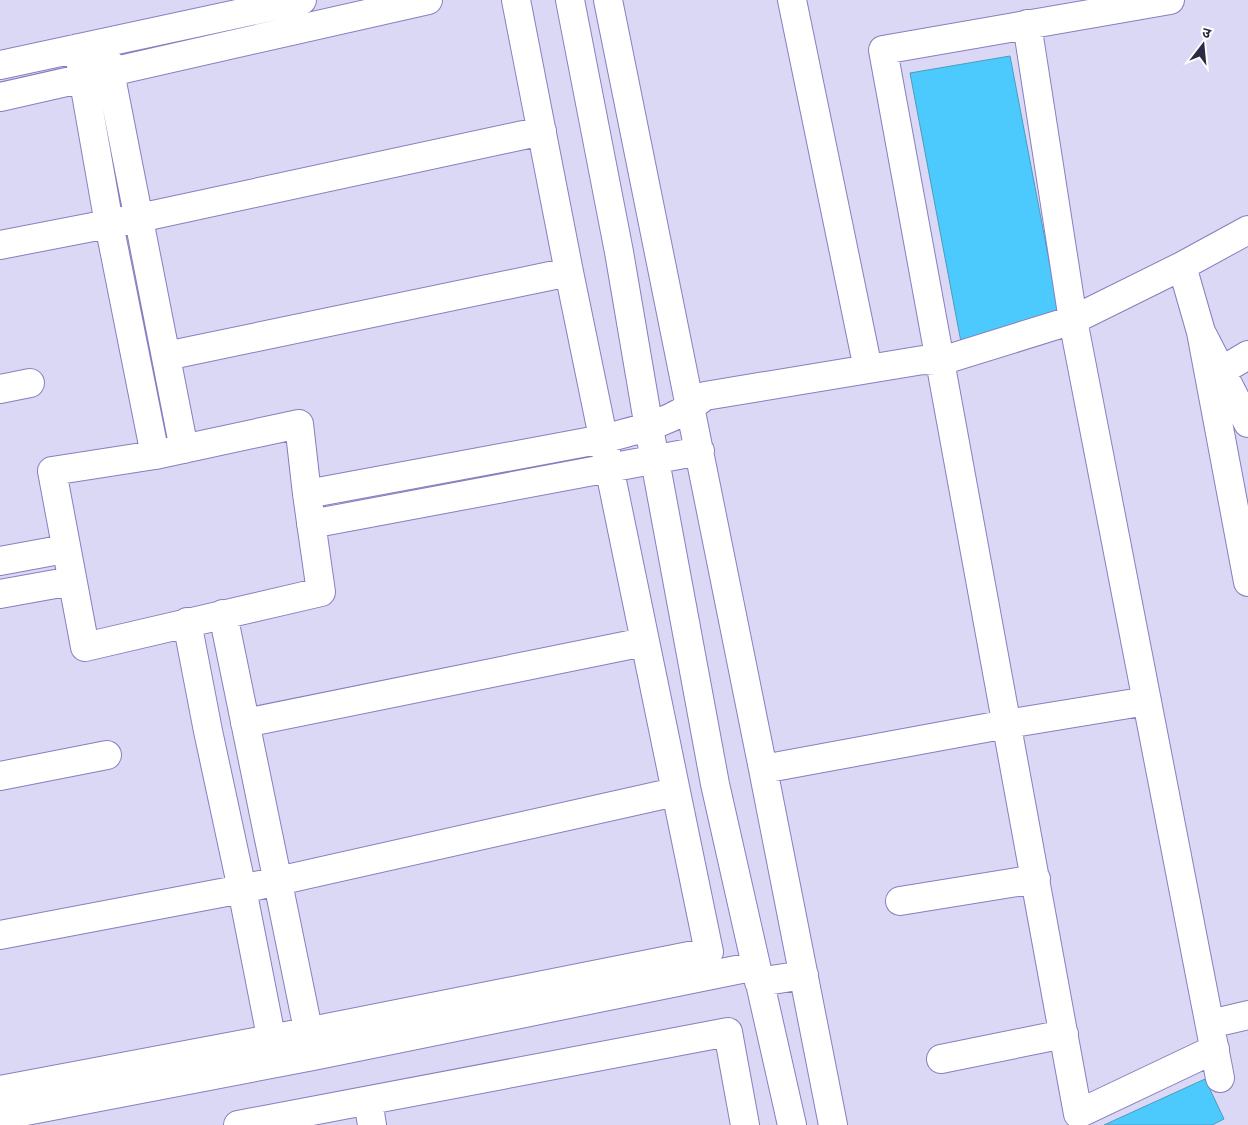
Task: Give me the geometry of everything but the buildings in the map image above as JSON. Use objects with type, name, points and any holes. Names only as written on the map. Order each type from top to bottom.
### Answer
[{"type":"street","points":[[0,65],[302,0]]},
{"type":"street","points":[[0,97],[110,72],[351,8],[428,0]]},
{"type":"street","points":[[0,1116],[274,1051],[709,952],[644,642],[516,0]]},
{"type":"street","points":[[570,0],[716,784],[792,1125]]},
{"type":"street","points":[[608,0],[700,451],[833,1125]]},
{"type":"street","points":[[792,0],[868,369]]},
{"type":"street","points":[[1170,0],[883,50],[1078,1114],[1248,1015]]},
{"type":"street","points":[[1027,24],[1073,320],[1220,1078]]},
{"type":"street","points":[[91,45],[110,72],[184,449]]},
{"type":"street","points":[[91,45],[83,78],[109,224],[156,455]]},
{"type":"street","points":[[0,245],[139,218],[542,131]]},
{"type":"street","points":[[306,494],[649,428],[691,408],[705,396],[922,360],[941,361],[1073,320],[1182,266],[1248,230]]},
{"type":"street","points":[[1182,266],[1201,332],[1248,582]]},
{"type":"street","points":[[166,356],[569,272]]},
{"type":"street","points":[[1201,332],[1248,423]]},
{"type":"street","points":[[1221,371],[1248,355]]},
{"type":"street","points":[[0,389],[30,383]]},
{"type":"street","points":[[299,424],[306,494],[321,592],[85,647],[65,549],[52,471],[156,455],[299,424]]},
{"type":"street","points":[[311,524],[700,451]]},
{"type":"street","points":[[0,561],[65,549]]},
{"type":"street","points":[[0,594],[72,581]]},
{"type":"street","points":[[223,614],[310,1044]]},
{"type":"street","points":[[187,622],[274,1051]]},
{"type":"street","points":[[245,724],[644,642]]},
{"type":"street","points":[[763,769],[1007,724],[1147,701]]},
{"type":"street","points":[[0,776],[107,755]]},
{"type":"street","points":[[0,935],[242,889],[675,792]]},
{"type":"street","points":[[900,901],[1036,879]]},
{"type":"street","points":[[310,1044],[758,974],[804,975]]},
{"type":"street","points":[[238,1125],[370,1113],[728,1032],[745,1125]]},
{"type":"street","points":[[941,1058],[1064,1034]]},
{"type":"street","points":[[0,1090],[274,1051]]}]
